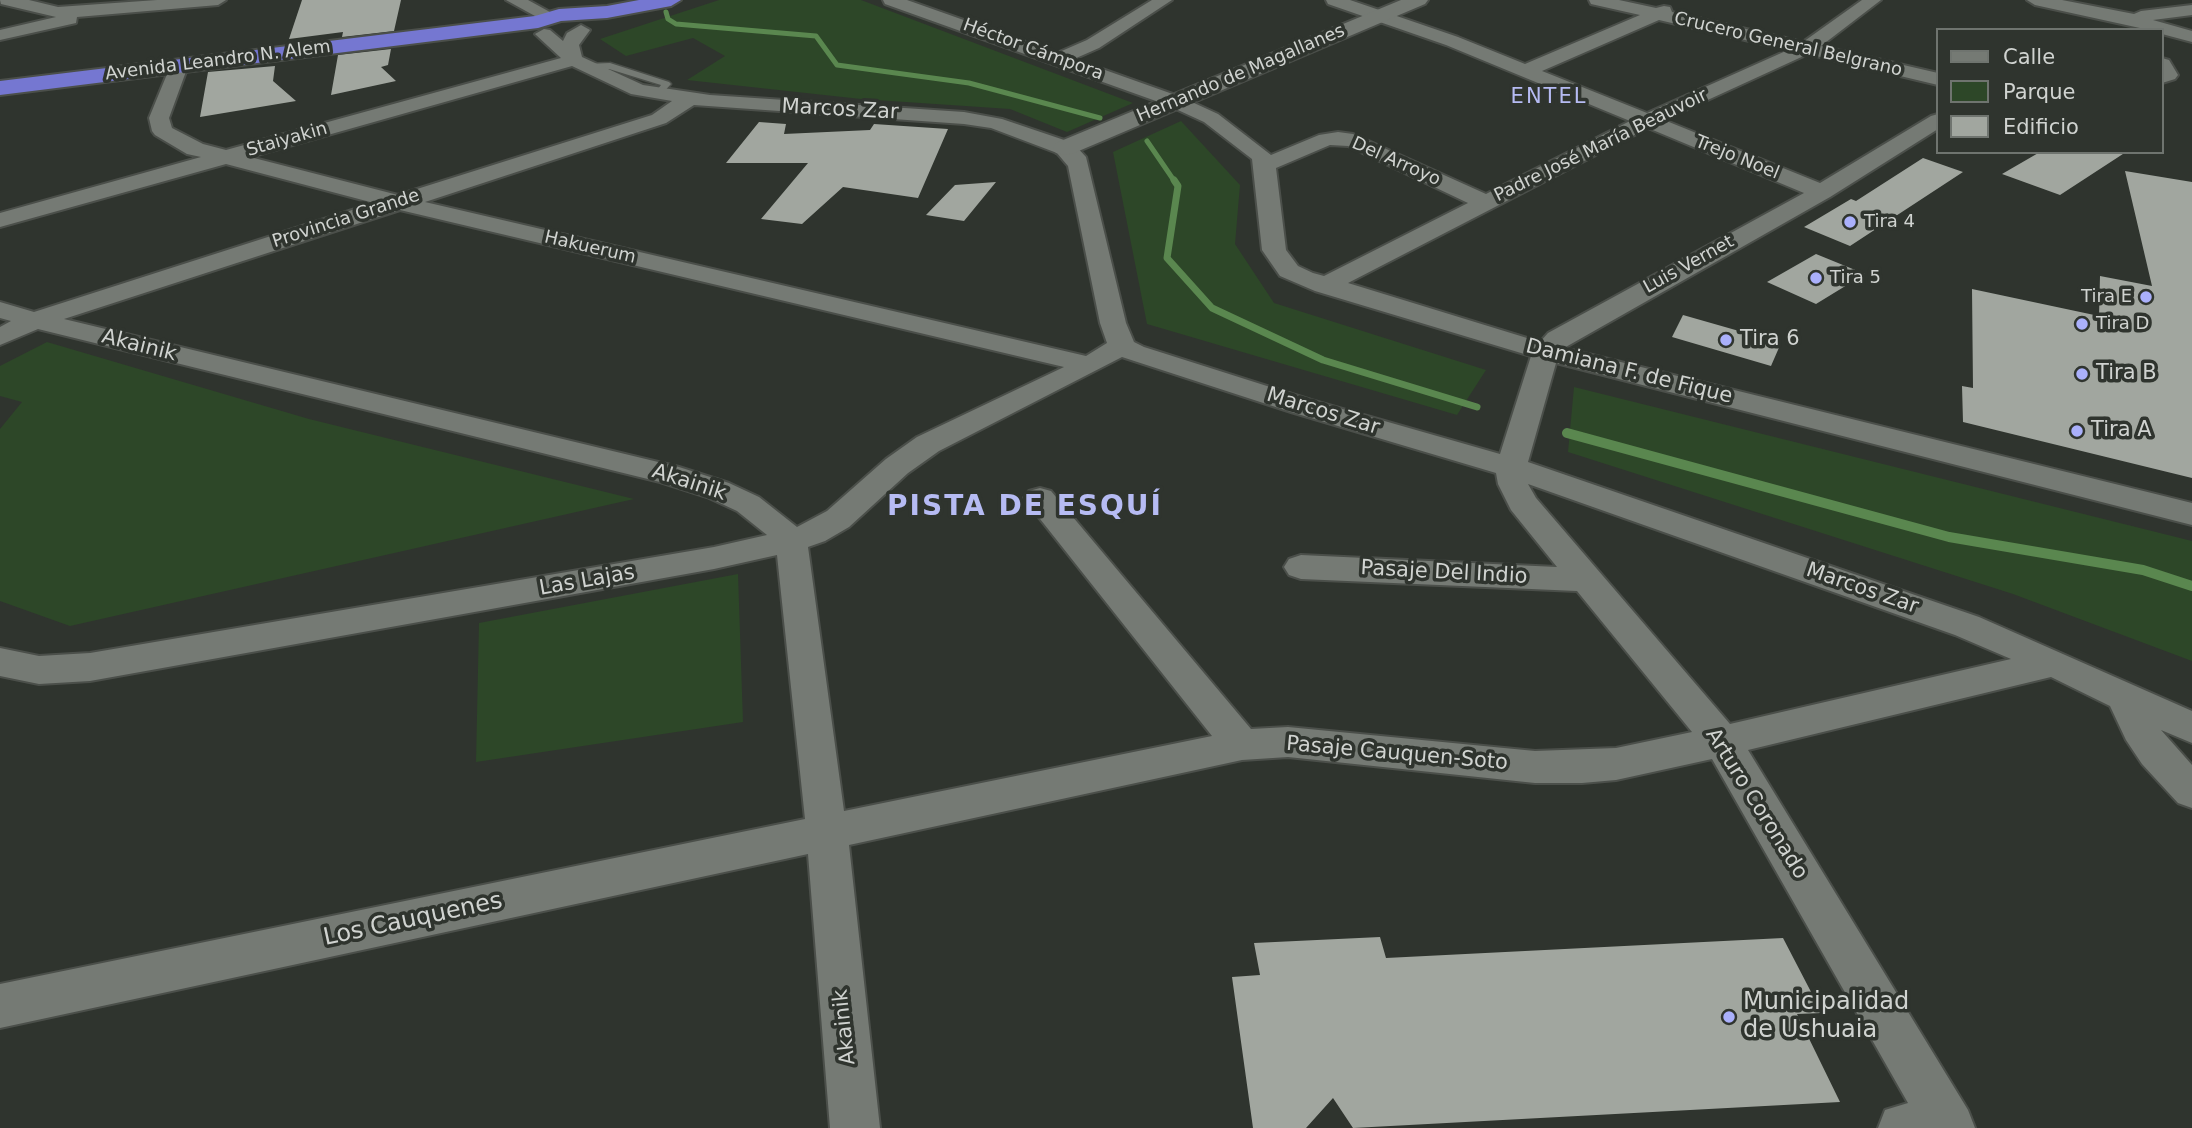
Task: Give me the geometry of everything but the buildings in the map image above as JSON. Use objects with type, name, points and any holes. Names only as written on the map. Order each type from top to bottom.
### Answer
[{"type":"highway","name":"Avenida Leandro N. Alem","points":[[0,88],[436,35],[584,24],[672,0]]},
{"type":"main road","name":"Hernando de Magallanes","points":[[1065,148],[1418,0]]},
{"type":"street","points":[[7,0],[58,12],[102,12],[218,0]]},
{"type":"street","points":[[0,35],[151,0]]},
{"type":"street","name":"Marcos Zar","points":[[514,0],[580,64],[620,84],[689,99],[819,110],[964,117],[995,123],[1065,148]]},
{"type":"street","name":"Héctor Cámpora","points":[[891,0],[922,4],[1058,59],[1174,101]]},
{"type":"street","points":[[1058,59],[1104,38],[1164,0]]},
{"type":"street","name":"Trejo Noel","points":[[1335,0],[1452,41],[1822,192]]},
{"type":"street","name":"Crucero General Belgrano","points":[[1597,0],[1937,79]]},
{"type":"street","points":[[1525,71],[1660,15],[1678,0]]},
{"type":"street","name":"Padre José María Beauvoir","points":[[1324,286],[1646,121],[1805,49],[1873,0]]},
{"type":"street","points":[[2035,0],[2150,28]]},
{"type":"street","points":[[2115,0],[2132,24]]},
{"type":"street","points":[[2132,24],[2192,9]]},
{"type":"street","points":[[580,64],[569,45],[584,24]]},
{"type":"street","points":[[2164,31],[2192,37]]},
{"type":"street","name":"Staiyakin","points":[[0,220],[225,157],[580,64]]},
{"type":"street","name":"Hakuerum","points":[[179,66],[159,118],[162,131],[187,146],[397,202],[1090,365]]},
{"type":"street","name":"Provincia Grande","points":[[0,337],[35,320],[659,120],[689,99]]},
{"type":"street","points":[[1174,101],[1211,118],[1261,156],[1265,165]]},
{"type":"street","name":"Luis Vernet","points":[[1546,352],[1557,339],[1576,327],[1822,192],[1937,121]]},
{"type":"street","name":"Del Arroyo","points":[[1265,165],[1326,139],[1353,140],[1486,203]]},
{"type":"street","points":[[1065,148],[1075,157],[1079,166],[1113,323],[1122,346]]},
{"type":"street","name":"Damiana F. de Fique","points":[[1265,165],[1274,250],[1289,271],[1324,286],[1546,352],[2192,514]]},
{"type":"street","name":"Akainik","points":[[0,310],[668,474],[718,490],[748,504],[775,524],[791,541],[827,834],[855,1128]]},
{"type":"street","name":"Marcos Zar","points":[[1122,346],[1158,362],[1511,467],[1967,626],[2054,663],[2192,728]]},
{"type":"street","name":"Las Lajas","points":[[0,662],[38,670],[90,667],[714,558],[791,541],[814,534],[838,519],[897,466],[928,444],[1090,365],[1122,346]]},
{"type":"street","points":[[1511,467],[1546,352]]},
{"type":"street","name":"Arturo Coronado","points":[[1511,467],[1513,484],[1522,503],[1722,741],[1933,1127]]},
{"type":"street","points":[[1040,498],[1242,745]]},
{"type":"street","name":"Pasaje Del Indio","points":[[1301,566],[1587,580]]},
{"type":"street","name":"Pasaje Cauquen-Soto","points":[[827,834],[1242,745],[1288,742],[1535,767],[1616,764],[2054,663]]},
{"type":"street","points":[[2124,696],[2139,729],[2156,753],[2192,791]]},
{"type":"street","name":"Los Cauquenes","points":[[0,1006],[827,834]]},
{"type":"green space","points":[[719,0],[861,0],[1133,103],[1067,132],[1010,109],[861,99],[687,80],[725,56],[693,38],[626,56],[600,39]]},
{"type":"green space","points":[[1181,121],[1240,185],[1235,244],[1274,303],[1486,370],[1457,415],[1147,324],[1113,152]]},
{"type":"green space","points":[[47,342],[309,419],[634,499],[70,626],[0,601],[0,429],[22,402],[0,396],[0,366]]},
{"type":"green space","points":[[1574,387],[2192,541],[2192,661],[2013,594],[1568,452]]},
{"type":"green space","points":[[738,574],[743,722],[476,762],[479,623]]},
{"type":"waterway","points":[[666,12],[668,19],[676,24],[816,36],[837,65],[969,83],[1100,118]]},
{"type":"waterway","points":[[1147,141],[1175,182]]},
{"type":"waterway","points":[[1174,180],[1178,186],[1167,258],[1212,308],[1323,360],[1477,407]]},
{"type":"waterway","points":[[1567,433],[1949,537],[2143,570],[2192,586]]},
{"type":"place","name":"Tira 4","points":[[1850,222]]},
{"type":"place","name":"Tira 5","points":[[1816,278]]},
{"type":"place","name":"Tira E","points":[[2146,297]]},
{"type":"place","name":"Tira D","points":[[2082,324]]},
{"type":"place","name":"Tira 6","points":[[1726,340]]},
{"type":"place","name":"Tira B","points":[[2082,374]]},
{"type":"place","name":"Tira A","points":[[2077,431]]},
{"type":"place","name":"Municipalidad de Ushuaia","points":[[1729,1017]]},
{"type":"district","name":"ENTEL","points":[[1549,98]]},
{"type":"district","name":"PISTA DE ESQUÍ","points":[[1025,508]]}]
